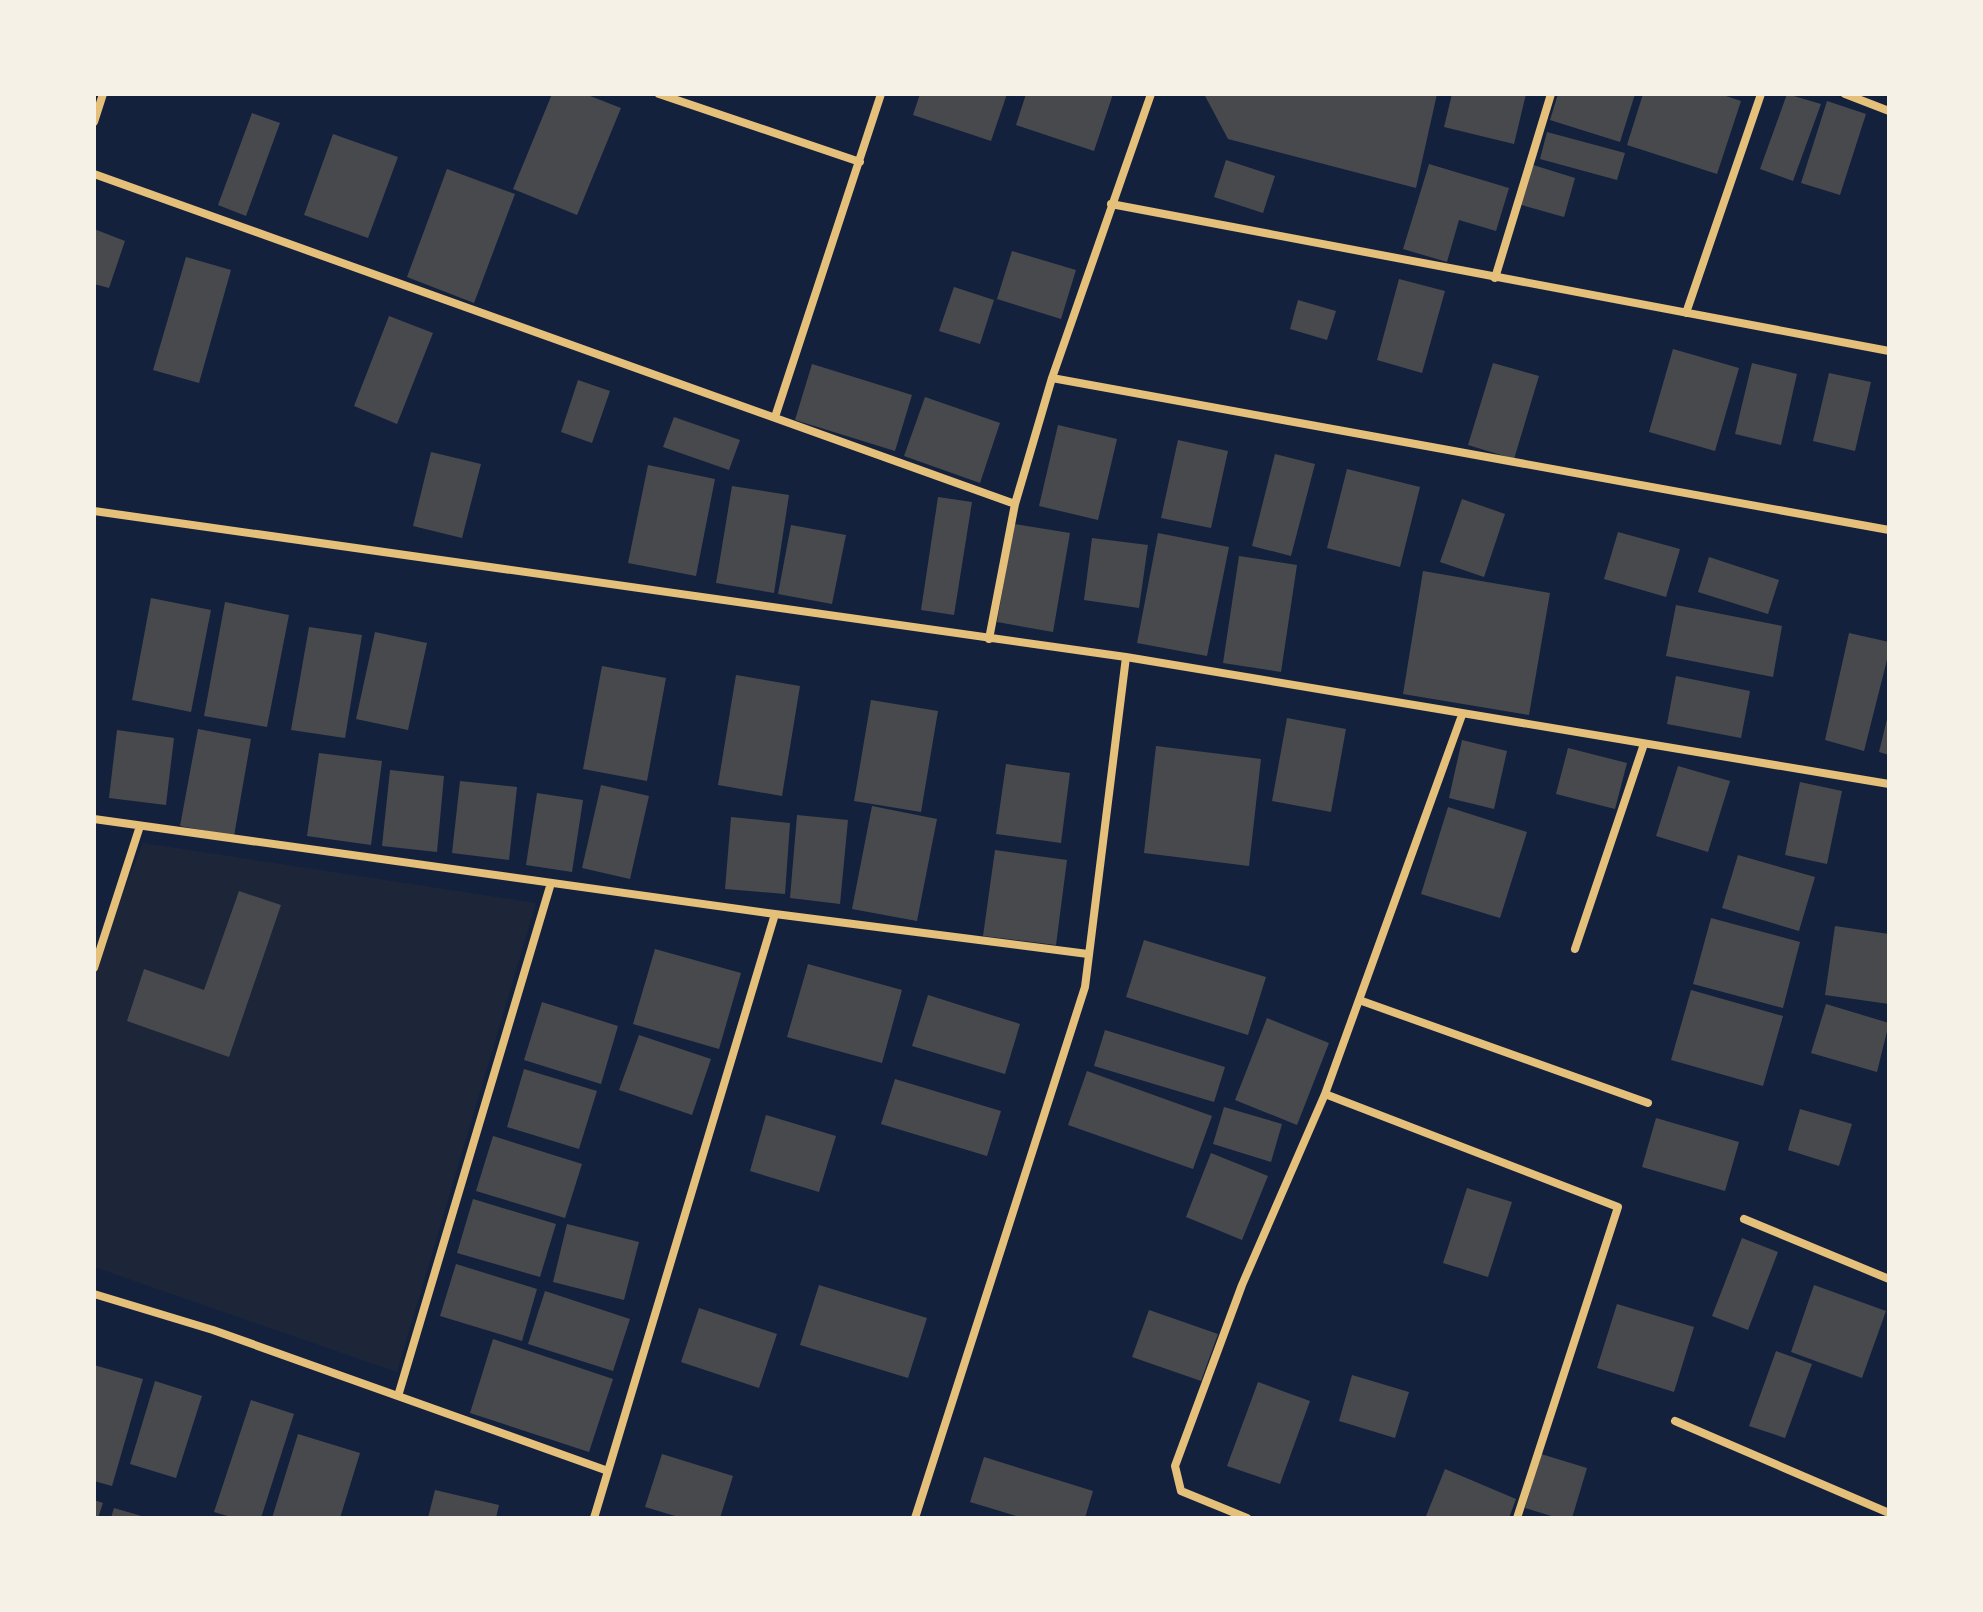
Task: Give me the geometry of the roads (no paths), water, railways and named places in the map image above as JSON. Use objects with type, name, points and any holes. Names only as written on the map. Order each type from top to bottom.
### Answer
[{"type":"street","points":[[94,122],[103,94]]},
{"type":"street","points":[[659,94],[860,162]]},
{"type":"street","points":[[775,417],[881,94]]},
{"type":"street","points":[[989,639],[1015,504],[1052,378],[1151,94]]},
{"type":"street","points":[[1495,278],[1551,94]]},
{"type":"street","points":[[1686,313],[1761,94]]},
{"type":"street","points":[[1845,94],[1889,111]]},
{"type":"street","points":[[94,174],[1015,504]]},
{"type":"street","points":[[1111,204],[1889,351]]},
{"type":"street","points":[[1052,378],[1889,530]]},
{"type":"street","points":[[94,511],[1126,657],[1889,784]]},
{"type":"street","points":[[915,1518],[1085,987],[1126,657]]},
{"type":"street","points":[[1247,1518],[1181,1491],[1175,1466],[1242,1285],[1325,1094],[1462,715]]},
{"type":"street","points":[[1575,949],[1644,744]]},
{"type":"street","points":[[94,819],[775,914],[1088,954]]},
{"type":"street","points":[[94,968],[140,826]]},
{"type":"street","points":[[398,1396],[551,883]]},
{"type":"street","points":[[594,1518],[775,914]]},
{"type":"street","points":[[1359,1000],[1648,1103]]},
{"type":"street","points":[[1325,1094],[1618,1207],[1517,1518]]},
{"type":"street","points":[[1744,1219],[1889,1279]]},
{"type":"street","points":[[94,1294],[213,1330],[608,1471]]},
{"type":"street","points":[[1675,1421],[1889,1513]]}]
